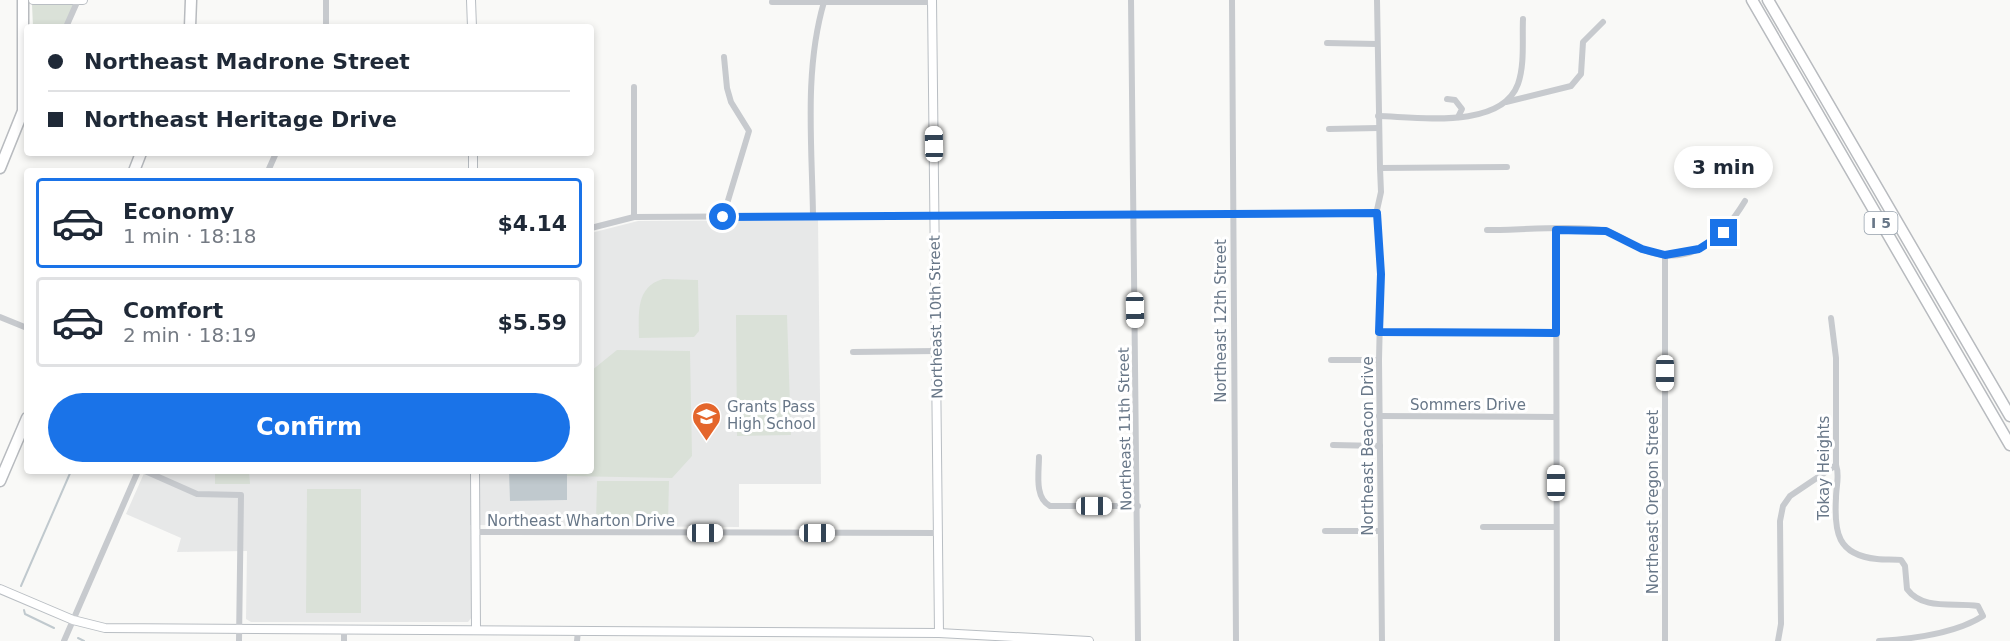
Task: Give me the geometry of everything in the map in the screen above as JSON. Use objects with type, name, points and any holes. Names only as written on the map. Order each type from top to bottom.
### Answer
[{"type":"highway","points":[[23,0],[24,55]]},
{"type":"highway","points":[[190,24],[191,0]]},
{"type":"highway","name":"I 5","points":[[1752,0],[2010,445]]},
{"type":"highway","name":"I 5","points":[[1768,0],[2010,416]]},
{"type":"highway","points":[[0,168],[24,112]]},
{"type":"highway","points":[[0,481],[24,425]]},
{"type":"street","points":[[33,0],[83,0]]},
{"type":"street","points":[[67,24],[78,0]]},
{"type":"street","points":[[326,0],[326,24]]},
{"type":"street","points":[[471,0],[472,24]]},
{"type":"street","name":"Northeast 11th Street","points":[[1131,0],[1138,641]]},
{"type":"street","name":"Northeast 12th Street","points":[[1232,0],[1236,641]]},
{"type":"street","name":"Northeast Beacon Drive","points":[[1377,0],[1381,192],[1377,213],[1381,274],[1379,416],[1382,641]]},
{"type":"street","points":[[772,2],[932,1]]},
{"type":"street","name":"Northeast 10th Street","points":[[932,1],[939,633]]},
{"type":"street","points":[[813,215],[812,59],[816,30],[824,2]]},
{"type":"street","points":[[1378,116],[1458,117],[1503,106],[1517,86],[1521,73],[1523,19]]},
{"type":"street","points":[[1506,102],[1571,86],[1581,74],[1583,42],[1603,22]]},
{"type":"street","points":[[1327,43],[1377,44]]},
{"type":"street","points":[[723,217],[749,131],[731,102],[727,88],[724,57]]},
{"type":"street","points":[[634,87],[634,217]]},
{"type":"street","points":[[1447,99],[1459,103],[1462,109],[1458,117]]},
{"type":"street","points":[[1329,129],[1378,128]]},
{"type":"street","points":[[1380,168],[1507,167]]},
{"type":"street","points":[[1487,230],[1606,231],[1642,249],[1665,255],[1691,251],[1710,244],[1731,224],[1745,201]]},
{"type":"street","points":[[594,227],[634,217],[1377,213]]},
{"type":"street","points":[[1556,230],[1557,641]]},
{"type":"street","name":"Northeast Oregon Street","points":[[1665,255],[1665,641]]},
{"type":"street","points":[[0,316],[24,327]]},
{"type":"street","name":"Tokay Heights","points":[[1831,318],[1836,358],[1836,465],[1838,474],[1836,524],[1843,545],[1868,558],[1901,560],[1905,566],[1907,590],[1920,600],[1938,604],[1978,606],[1983,616],[1975,621],[1930,634],[1879,641]]},
{"type":"street","points":[[1379,332],[1556,333]]},
{"type":"street","points":[[853,352],[936,351]]},
{"type":"street","points":[[1331,360],[1379,360]]},
{"type":"street","name":"Sommers Drive","points":[[1379,416],[1556,417]]},
{"type":"street","points":[[1333,446],[1380,446]]},
{"type":"street","points":[[1039,457],[1040,496],[1043,503],[1050,506],[1138,506]]},
{"type":"street","points":[[1778,641],[1781,624],[1780,520],[1783,506],[1790,496],[1836,465]]},
{"type":"street","points":[[64,641],[137,474]]},
{"type":"street","points":[[153,474],[197,494],[241,495],[239,641]]},
{"type":"street","points":[[475,474],[476,629]]},
{"type":"street","points":[[1483,527],[1555,527]]},
{"type":"street","points":[[1324,531],[1380,531]]},
{"type":"street","name":"Northeast Wharton Drive","points":[[475,532],[939,533]]},
{"type":"street","points":[[0,589],[73,620],[105,628],[476,629],[846,637],[939,633],[1089,641]]},
{"type":"street","points":[[344,628],[344,641]]},
{"type":"street","points":[[578,631],[578,641]]},
{"type":"shaded area","points":[[32,4],[75,5],[66,24],[33,24]]},
{"type":"shaded area","name":"Grants Pass High School","points":[[818,220],[821,484],[739,484],[739,527],[470,525],[472,617],[468,622],[251,622],[246,619],[247,551],[177,552],[181,538],[126,514],[144,474],[594,474],[594,232],[638,221]]},
{"type":"shaded area","points":[[663,279],[698,280],[699,331],[694,337],[639,338],[640,302],[647,288]]},
{"type":"shaded area","points":[[736,315],[787,315],[791,435],[737,436]]},
{"type":"shaded area","points":[[617,350],[690,351],[692,456],[672,478],[567,476],[567,474],[594,474],[594,369]]},
{"type":"shaded area","points":[[215,474],[249,474],[250,484],[215,484]]},
{"type":"shaded area","points":[[509,474],[567,474],[567,500],[510,501]]},
{"type":"shaded area","points":[[597,481],[669,481],[668,523],[596,522]]},
{"type":"shaded area","points":[[307,489],[361,489],[361,613],[306,613]]},
{"type":"waterway","points":[[21,586],[70,474]]},
{"type":"waterway","points":[[24,610],[25,614],[54,628]]},
{"type":"waterway","points":[[78,638],[84,641]]},
{"type":"place","name":"Grants Pass High School","points":[[706,442]]},
{"type":"route","points":[[723,217],[1377,213],[1381,274],[1379,332],[1556,333],[1556,230],[1606,231],[1642,249],[1665,255],[1699,249],[1724,233]]}]
